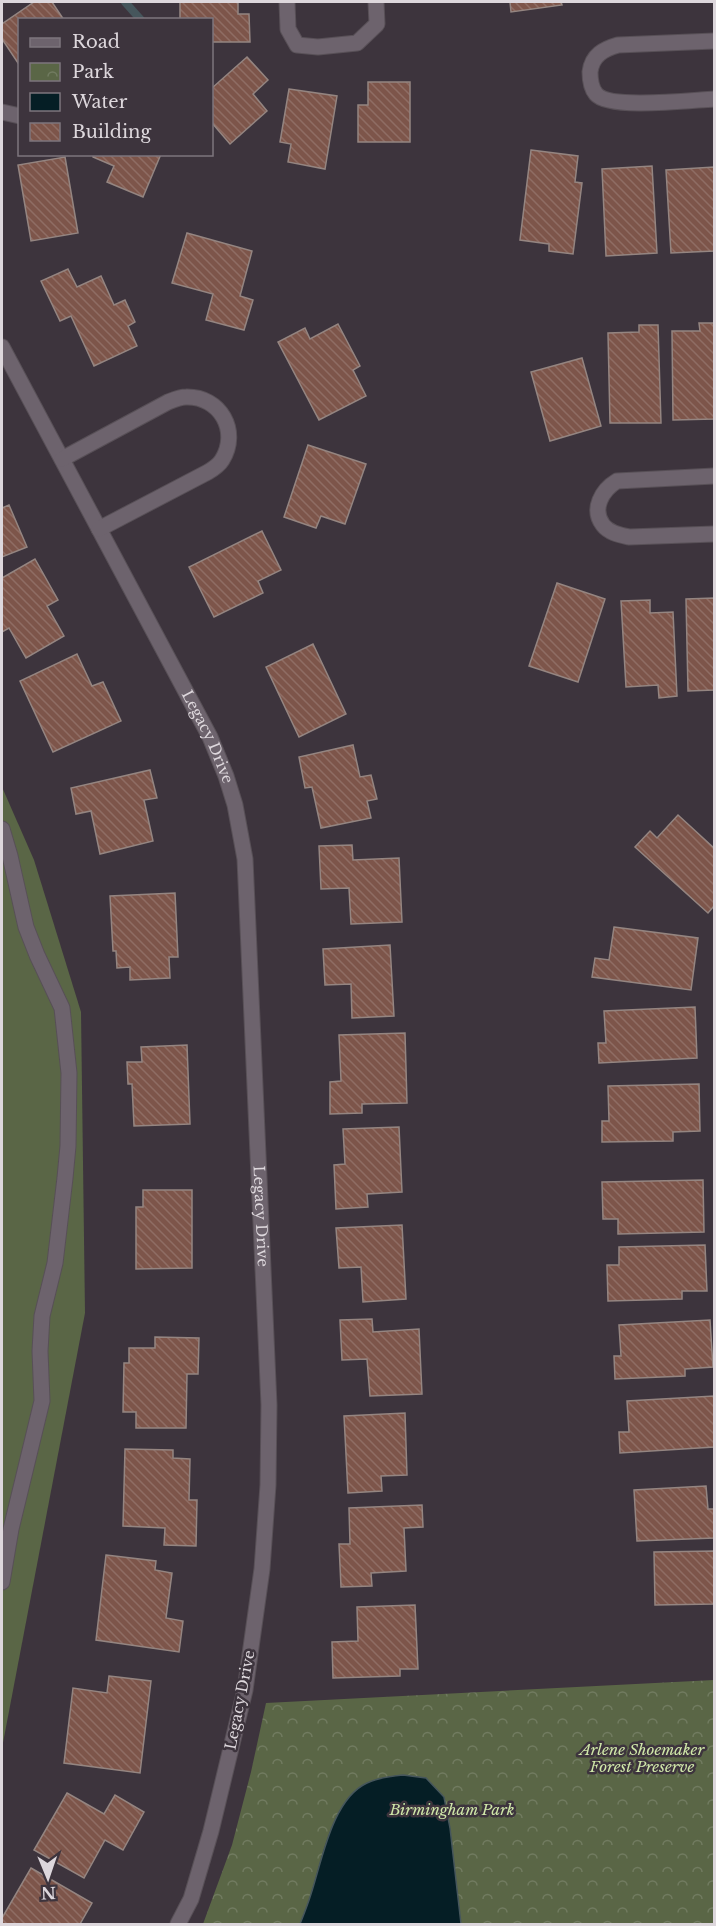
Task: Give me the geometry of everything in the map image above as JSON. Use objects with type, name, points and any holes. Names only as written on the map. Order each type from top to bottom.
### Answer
[{"type":"street","points":[[287,2],[288,29],[297,45],[318,47],[357,44],[377,24],[376,2]]},
{"type":"street","points":[[714,41],[618,45],[604,49],[594,59],[590,71],[591,83],[596,95],[609,101],[626,103],[714,99]]},
{"type":"street","points":[[2,112],[18,116]]},
{"type":"street","name":"Legacy Drive","points":[[2,347],[210,737],[235,805],[245,859],[269,1405],[267,1495],[262,1569],[245,1690],[211,1831],[191,1899],[178,1924]]},
{"type":"street","points":[[62,459],[168,402],[184,397],[199,398],[215,405],[224,417],[230,432],[228,448],[221,462],[208,472],[99,529]]},
{"type":"street","points":[[714,476],[617,481],[602,494],[599,509],[603,526],[615,534],[629,537],[714,534]]},
{"type":"street","points":[[2,830],[26,927],[62,1008],[69,1073],[65,1178],[55,1263],[42,1316],[40,1351],[42,1401],[11,1529],[2,1582]]},
{"type":"green space","points":[[2,787],[34,860],[81,1012],[85,1313],[2,1748]]},
{"type":"green space","name":"Birmingham Park","points":[[714,1680],[714,1924],[203,1924],[232,1845],[266,1703]]},
{"type":"water","points":[[403,1775],[426,1778],[444,1797],[450,1828],[461,1924],[300,1924],[330,1832],[345,1802],[367,1783]]},
{"type":"building","points":[[34,2],[52,2],[63,18],[18,18],[18,63],[2,39],[2,24]]},
{"type":"building","points":[[180,2],[238,2],[238,14],[249,14],[250,42],[213,42],[213,18],[180,18]]},
{"type":"building","points":[[510,2],[561,2],[562,5],[511,12]]},
{"type":"building","points":[[247,57],[268,80],[253,94],[267,111],[230,144],[213,124],[213,87]]},
{"type":"building","points":[[368,82],[410,82],[410,142],[358,142],[358,105],[368,105]]},
{"type":"building","points":[[289,89],[337,96],[325,169],[288,162],[291,144],[280,142]]},
{"type":"building","points":[[531,150],[578,156],[575,182],[582,183],[573,254],[549,251],[549,244],[520,240]]},
{"type":"building","points":[[160,156],[143,197],[107,182],[114,166],[93,157]]},
{"type":"building","points":[[65,157],[78,233],[31,241],[18,165]]},
{"type":"building","points":[[652,166],[657,253],[606,256],[602,169]]},
{"type":"building","points":[[714,167],[714,251],[671,253],[666,170]]},
{"type":"building","points":[[187,233],[252,251],[240,296],[253,300],[244,330],[206,320],[213,294],[172,283]]},
{"type":"building","points":[[68,269],[77,287],[101,276],[114,305],[125,300],[135,322],[128,326],[137,346],[94,366],[71,316],[60,321],[41,281]]},
{"type":"building","points":[[699,323],[714,323],[714,419],[673,420],[672,331],[700,331]]},
{"type":"building","points":[[338,324],[360,366],[353,370],[366,396],[319,420],[278,342],[305,328],[310,339]]},
{"type":"building","points":[[639,325],[658,325],[661,423],[610,423],[608,333],[639,332]]},
{"type":"building","points":[[582,358],[601,426],[550,441],[531,372]]},
{"type":"building","points":[[308,445],[366,464],[345,524],[321,516],[316,528],[284,517]]},
{"type":"building","points":[[9,505],[27,547],[2,557],[2,508]]},
{"type":"building","points":[[262,531],[281,570],[258,581],[263,593],[214,617],[189,567]]},
{"type":"building","points":[[35,559],[58,600],[47,606],[64,636],[26,658],[9,628],[2,632],[2,578]]},
{"type":"building","points":[[557,583],[605,599],[578,682],[529,666]]},
{"type":"building","points":[[714,598],[714,690],[688,691],[686,599]]},
{"type":"building","points":[[650,600],[650,613],[673,612],[677,696],[659,698],[658,685],[626,687],[621,601]]},
{"type":"building","points":[[313,644],[346,714],[299,737],[266,667]]},
{"type":"building","points":[[77,654],[92,686],[103,682],[121,721],[53,752],[20,681]]},
{"type":"building","points":[[353,745],[360,777],[371,775],[377,799],[367,801],[371,818],[321,828],[312,787],[305,788],[299,757]]},
{"type":"building","points":[[150,770],[157,798],[144,800],[153,841],[100,854],[91,811],[76,814],[71,788]]},
{"type":"building","points":[[678,815],[714,848],[714,906],[708,913],[635,847],[650,831],[657,838]]},
{"type":"building","points":[[352,845],[353,860],[399,858],[402,922],[351,924],[349,888],[321,889],[319,846]]},
{"type":"building","points":[[175,893],[178,957],[169,957],[170,978],[130,980],[130,967],[117,968],[116,951],[113,951],[110,896]]},
{"type":"building","points":[[614,927],[698,938],[691,990],[592,977],[595,958],[609,960]]},
{"type":"building","points":[[390,945],[394,1016],[352,1018],[351,984],[325,985],[323,949]]},
{"type":"building","points":[[695,1007],[697,1058],[599,1063],[598,1043],[606,1043],[604,1011]]},
{"type":"building","points":[[405,1033],[407,1103],[362,1104],[362,1113],[330,1114],[330,1082],[341,1081],[339,1035]]},
{"type":"building","points":[[187,1045],[190,1124],[134,1126],[132,1084],[128,1084],[127,1062],[142,1062],[141,1047]]},
{"type":"building","points":[[699,1084],[700,1131],[673,1132],[673,1141],[602,1142],[602,1121],[609,1121],[608,1086]]},
{"type":"building","points":[[399,1127],[402,1192],[367,1194],[368,1207],[336,1209],[334,1165],[345,1164],[343,1129]]},
{"type":"building","points":[[703,1180],[704,1232],[618,1234],[618,1219],[603,1219],[602,1182]]},
{"type":"building","points":[[143,1190],[192,1190],[192,1268],[136,1269],[136,1207],[143,1207]]},
{"type":"building","points":[[402,1225],[406,1299],[363,1302],[361,1267],[339,1268],[336,1228]]},
{"type":"building","points":[[705,1245],[707,1291],[682,1291],[682,1299],[608,1301],[607,1265],[619,1265],[619,1247]]},
{"type":"building","points":[[372,1319],[373,1332],[419,1329],[422,1394],[370,1396],[367,1359],[342,1360],[340,1320]]},
{"type":"building","points":[[710,1320],[713,1367],[685,1369],[685,1376],[615,1379],[614,1356],[621,1356],[619,1325]]},
{"type":"building","points":[[155,1337],[199,1338],[198,1374],[187,1374],[186,1428],[136,1428],[136,1412],[123,1412],[124,1363],[129,1363],[129,1348],[155,1348]]},
{"type":"building","points":[[714,1396],[714,1447],[620,1453],[619,1432],[629,1432],[627,1401]]},
{"type":"building","points":[[405,1413],[407,1475],[381,1476],[382,1491],[348,1493],[344,1416]]},
{"type":"building","points":[[125,1449],[173,1450],[173,1458],[190,1459],[189,1500],[197,1500],[196,1546],[164,1545],[165,1528],[123,1526]]},
{"type":"building","points":[[706,1486],[708,1509],[714,1509],[714,1538],[637,1541],[634,1490]]},
{"type":"building","points":[[422,1505],[423,1527],[404,1528],[406,1571],[371,1573],[372,1586],[341,1587],[339,1544],[350,1544],[349,1508]]},
{"type":"building","points":[[714,1551],[714,1604],[655,1605],[654,1552]]},
{"type":"building","points":[[106,1555],[156,1561],[155,1570],[172,1573],[166,1618],[183,1621],[179,1652],[96,1640]]},
{"type":"building","points":[[415,1605],[418,1669],[400,1669],[400,1676],[333,1678],[332,1642],[358,1641],[357,1607]]},
{"type":"building","points":[[109,1676],[151,1681],[140,1773],[64,1763],[73,1688],[107,1693]]},
{"type":"building","points":[[67,1793],[104,1814],[115,1795],[144,1812],[123,1850],[105,1840],[84,1878],[34,1850]]},
{"type":"building","points":[[31,1868],[92,1903],[80,1924],[2,1924],[2,1918]]},
{"type":"waterway","points":[[125,2],[139,18]]},
{"type":"park label","name":"Arlene Shoemaker Forest Preserve","points":[[642,1758]]}]
